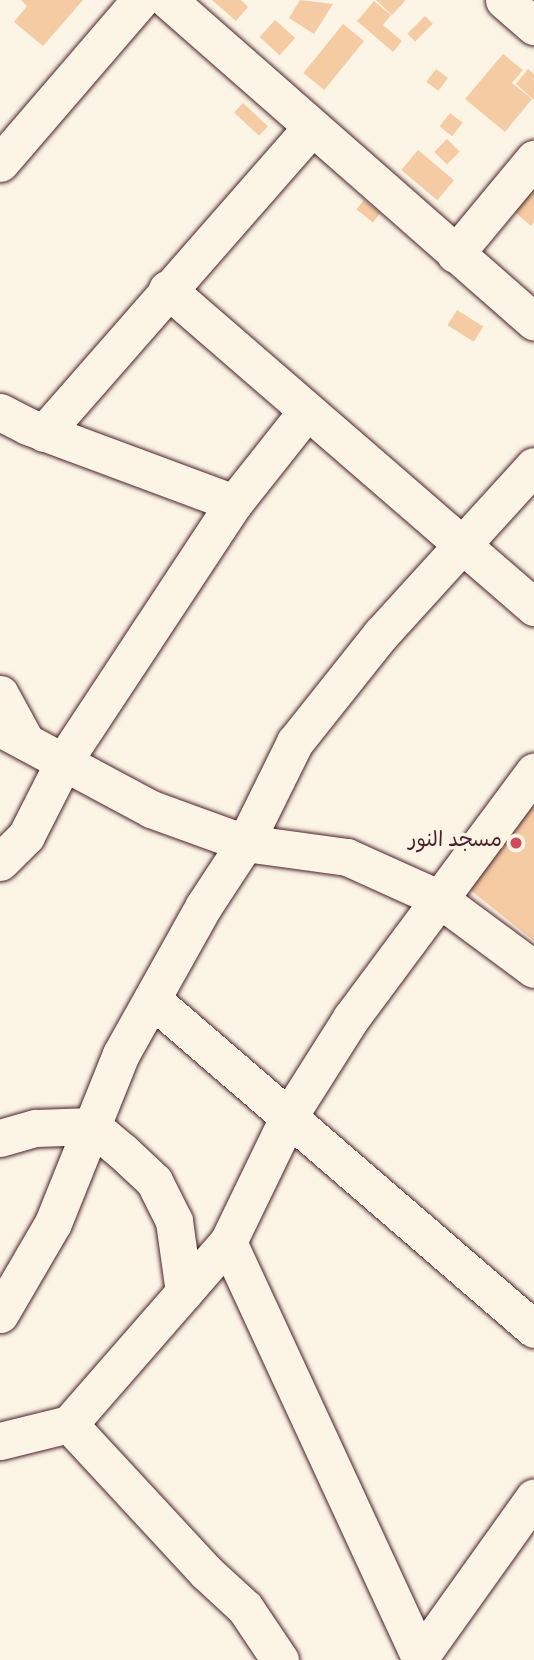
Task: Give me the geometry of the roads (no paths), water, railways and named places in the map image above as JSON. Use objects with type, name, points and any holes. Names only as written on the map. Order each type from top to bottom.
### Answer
[{"type":"street","points":[[4,150],[140,0]]},
{"type":"street","points":[[168,0],[310,130],[534,322]]},
{"type":"street","points":[[504,0],[534,26]]},
{"type":"street","points":[[44,433],[167,289],[310,130]]},
{"type":"street","points":[[455,254],[534,159]]},
{"type":"street","points":[[167,289],[534,607]]},
{"type":"street","points":[[0,412],[44,433],[234,503]]},
{"type":"street","points":[[0,862],[26,836],[65,760],[234,503],[306,412]]},
{"type":"street","points":[[0,1314],[53,1223],[121,1054],[154,1001],[203,907],[245,843],[295,742],[381,634],[465,546],[534,466]]},
{"type":"street","points":[[0,694],[13,734],[65,760],[150,809],[245,843],[347,858],[438,898],[534,969]]},
{"type":"street","points":[[0,1441],[69,1424],[228,1242],[289,1116],[351,1018],[534,772]]},
{"type":"street","points":[[154,1001],[534,1329]]},
{"type":"street","points":[[0,1138],[36,1128],[92,1126],[155,1181],[174,1221],[184,1292]]},
{"type":"street","points":[[228,1242],[420,1659]]},
{"type":"street","points":[[69,1424],[206,1572],[246,1608],[280,1660]]},
{"type":"street","points":[[420,1659],[534,1497]]},
{"type":"place","name":"مسجد النور","points":[[516,843]]}]
